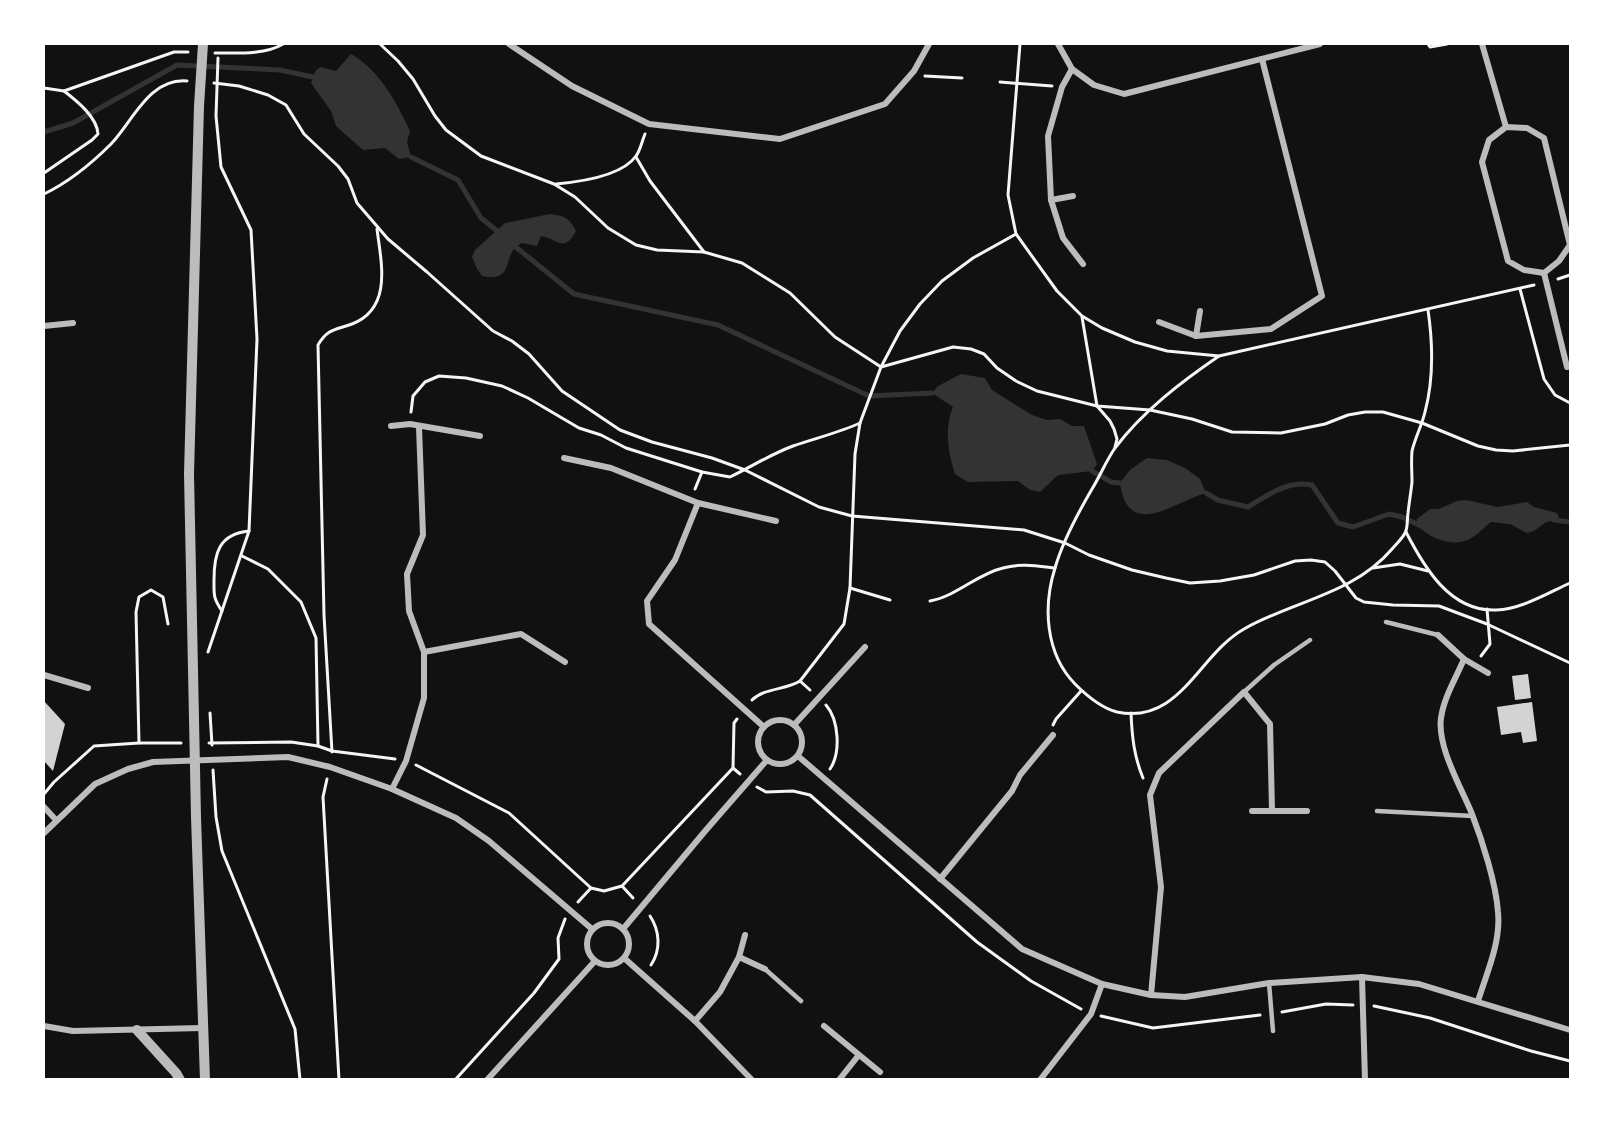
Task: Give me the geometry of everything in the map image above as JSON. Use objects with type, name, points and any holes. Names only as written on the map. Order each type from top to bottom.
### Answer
[{"type":"street","points":[[203,44],[199,106],[189,474],[202,1028],[205,1074],[211,1080]]},
{"type":"street","points":[[509,44],[572,86],[649,124],[780,140],[885,104],[911,75],[929,44]]},
{"type":"street","points":[[1058,44],[1071,69],[1094,85],[1124,94],[1320,44]]},
{"type":"street","points":[[1482,44],[1506,127]]},
{"type":"street","points":[[1159,322],[1196,336],[1271,329],[1322,296],[1262,59]]},
{"type":"street","points":[[1071,69],[1062,87],[1048,136],[1051,200],[1064,238],[1083,264]]},
{"type":"street","points":[[1506,127],[1527,128],[1544,138],[1570,246],[1559,261],[1544,273],[1524,270],[1508,261],[1482,162],[1490,140],[1506,127]]},
{"type":"street","points":[[1051,200],[1073,196]]},
{"type":"street","points":[[1544,273],[1567,367]]},
{"type":"street","points":[[1196,336],[1200,311]]},
{"type":"street","points":[[44,326],[73,322]]},
{"type":"street","points":[[391,426],[410,424],[480,436]]},
{"type":"street","points":[[392,789],[406,760],[424,698],[424,652],[409,611],[407,574],[423,535],[419,427]]},
{"type":"street","points":[[564,458],[611,468],[694,502],[776,522]]},
{"type":"street","points":[[694,502],[675,560],[647,602],[649,624],[764,727]]},
{"type":"street","points":[[424,652],[521,634],[565,662]]},
{"type":"street","points":[[1438,635],[1464,658],[1488,673]]},
{"type":"street","points":[[794,725],[865,647]]},
{"type":"street","points":[[1464,658],[1444,703],[1440,720],[1441,737],[1473,816],[1488,863],[1498,910],[1498,935],[1478,1001]]},
{"type":"street","points":[[44,675],[88,687]]},
{"type":"street","points":[[1151,995],[1161,887],[1150,795],[1159,773],[1244,692],[1270,724],[1272,810]]},
{"type":"street","points":[[777,720],[794,725],[802,744],[798,756],[782,764],[767,760],[759,749],[758,738],[764,727],[777,720]]},
{"type":"street","points":[[940,879],[1012,791],[1020,775],[1053,735]]},
{"type":"street","points":[[798,756],[1022,949],[1102,984],[1151,995],[1185,997],[1269,983],[1362,977],[1419,984],[1570,1030]]},
{"type":"street","points":[[44,833],[95,784],[128,769],[153,762],[288,757],[330,766],[392,789],[456,818],[489,841],[592,929]]},
{"type":"street","points":[[623,929],[767,760]]},
{"type":"street","points":[[44,807],[56,820]]},
{"type":"street","points":[[1252,811],[1307,811]]},
{"type":"street","points":[[604,923],[618,925],[623,929],[629,940],[628,952],[624,958],[614,965],[607,966],[595,961],[590,956],[586,942],[592,929],[604,923]]},
{"type":"street","points":[[695,1021],[720,992],[739,957],[745,935]]},
{"type":"street","points":[[739,957],[765,969]]},
{"type":"street","points":[[624,958],[695,1021],[752,1080]]},
{"type":"street","points":[[487,1080],[595,961]]},
{"type":"street","points":[[1362,977],[1365,1080]]},
{"type":"street","points":[[1040,1080],[1091,1014],[1102,984]]},
{"type":"street","points":[[44,1026],[73,1031],[202,1028]]},
{"type":"street","points":[[824,1026],[880,1072]]},
{"type":"street","points":[[137,1030],[180,1080]]},
{"type":"street","points":[[839,1080],[858,1056]]},
{"type":"lane","points":[[1386,622],[1438,635]]},
{"type":"lane","points":[[1244,692],[1274,665],[1310,640]]},
{"type":"lane","points":[[1377,811],[1473,816]]},
{"type":"lane","points":[[765,969],[801,1001]]},
{"type":"lane","points":[[1269,983],[1273,1031]]},
{"type":"path","points":[[209,662],[208,652],[249,531],[257,339],[251,230],[221,167],[216,116],[219,44]]},
{"type":"path","points":[[236,53],[283,44]]},
{"type":"path","points":[[380,44],[398,61],[447,130],[481,156],[554,184],[574,197],[608,228],[636,245],[657,250],[704,252],[742,263],[790,293],[835,337],[881,367],[953,347],[971,349],[984,354],[997,368],[1016,381],[1047,394],[1097,406],[1150,410],[1192,419],[1232,432],[1281,433],[1305,429],[1365,412],[1383,412],[1422,423],[1478,446],[1496,450],[1513,452],[1570,445]]},
{"type":"path","points":[[1020,44],[1008,195],[1016,234],[1057,291],[1082,316],[1102,328],[1135,342],[1167,351],[1219,356],[1570,276],[1570,281]]},
{"type":"path","points":[[1428,44],[1430,47],[1447,44]]},
{"type":"path","points":[[44,88],[64,91],[174,52]]},
{"type":"path","points":[[911,75],[962,78]]},
{"type":"path","points":[[44,194],[61,186],[96,159],[126,128],[135,111],[150,95],[163,85],[180,81]]},
{"type":"path","points":[[1000,82],[1062,87]]},
{"type":"path","points":[[239,86],[268,95],[286,105],[304,134],[348,179],[357,203],[388,240],[493,331],[512,341],[529,354],[562,391],[620,430],[745,470],[819,507],[852,516],[1024,530],[1065,543],[1089,555],[1132,570],[1190,583],[1237,579],[1295,561],[1325,562],[1356,598],[1364,602],[1439,606],[1487,624],[1570,663]]},
{"type":"path","points":[[44,173],[98,134],[98,126],[78,102],[64,91]]},
{"type":"path","points":[[554,184],[604,175],[619,169],[636,157],[649,124]]},
{"type":"path","points":[[636,157],[657,190],[704,252]]},
{"type":"path","points":[[339,1080],[323,797],[332,751],[324,615],[318,345],[330,331],[355,323],[369,313],[378,301],[383,281],[376,227]]},
{"type":"path","points":[[365,754],[406,760],[509,813],[591,888],[604,891],[621,886],[733,768],[734,723],[743,709],[758,694],[791,687],[800,681],[844,624],[850,588],[855,454],[860,423],[881,367],[900,331],[920,304],[942,281],[973,258],[1016,234]]},
{"type":"path","points":[[1520,289],[1545,379],[1555,395],[1570,402]]},
{"type":"path","points":[[1219,356],[1150,410],[1115,449],[1078,514],[1054,568],[1050,592],[1049,631],[1062,669],[1082,691],[1104,707],[1116,711],[1143,713],[1160,708],[1172,700],[1226,643],[1242,630],[1345,585],[1386,556],[1406,532],[1412,484],[1412,451],[1422,423],[1430,387],[1433,343],[1428,310]]},
{"type":"path","points":[[1082,316],[1097,406],[1114,429],[1117,439],[1115,449]]},
{"type":"path","points":[[410,424],[413,396],[425,382],[439,376],[466,378],[502,386],[528,398],[579,428],[601,435],[626,448],[702,472],[730,477],[793,446],[840,433],[860,423]]},
{"type":"path","points":[[694,502],[702,472]]},
{"type":"path","points":[[222,612],[213,600],[214,558],[219,547],[229,538],[238,532],[249,531]]},
{"type":"path","points":[[1406,532],[1429,572],[1452,595],[1464,602],[1497,610],[1526,603],[1570,583]]},
{"type":"path","points":[[242,556],[268,569],[301,602],[316,638],[318,746]]},
{"type":"path","points":[[1370,569],[1400,564],[1429,572]]},
{"type":"path","points":[[930,601],[944,597],[1003,568],[1028,565],[1054,568]]},
{"type":"path","points":[[850,588],[890,600]]},
{"type":"path","points":[[139,743],[136,612],[139,597],[151,590],[162,597],[168,624]]},
{"type":"path","points":[[1475,665],[1490,644],[1487,609]]},
{"type":"path","points":[[800,681],[832,712],[836,732],[836,755],[833,767],[810,795]]},
{"type":"path","points":[[1053,735],[1051,729],[1056,719],[1082,691]]},
{"type":"path","points":[[1131,713],[1135,760],[1150,795]]},
{"type":"path","points":[[733,768],[749,782],[766,792],[793,791],[810,795],[977,942],[1031,981],[1091,1014],[1153,1028],[1271,1014],[1326,1004],[1378,1006],[1430,1018],[1531,1051],[1570,1061]]},
{"type":"path","points":[[216,817],[222,851],[295,1029],[300,1080]]},
{"type":"path","points":[[621,886],[652,918],[658,934],[658,949],[654,961],[644,975]]},
{"type":"path","points":[[454,1080],[534,993],[559,959],[558,938],[563,921],[591,888]]},
{"type":"shaded area","points":[[351,54],[379,78],[393,98],[410,131],[407,142],[411,157],[399,159],[385,148],[363,150],[336,126],[331,111],[311,83],[316,70],[321,67],[336,71]]},
{"type":"shaded area","points":[[550,214],[566,218],[573,226],[576,231],[568,242],[560,243],[541,236],[537,246],[522,243],[514,249],[503,273],[492,277],[482,276],[472,257],[475,250],[505,223]]},
{"type":"shaded area","points":[[961,374],[985,378],[992,390],[1032,415],[1047,420],[1060,419],[1072,426],[1084,426],[1097,464],[1092,471],[1058,475],[1040,492],[1030,490],[1018,481],[968,482],[955,474],[948,440],[953,407],[932,393],[938,386]]},
{"type":"shaded area","points":[[1147,458],[1167,460],[1185,468],[1200,479],[1206,493],[1154,513],[1142,514],[1132,510],[1125,500],[1120,483],[1130,470]]},
{"type":"shaded area","points":[[1466,500],[1498,507],[1527,502],[1534,507],[1557,513],[1560,520],[1546,522],[1527,533],[1510,524],[1491,522],[1468,540],[1461,542],[1441,540],[1428,534],[1417,525],[1417,519],[1430,509],[1439,509],[1457,501]]},
{"type":"building","points":[[1528,674],[1531,698],[1515,700],[1512,676]]},
{"type":"building","points":[[44,701],[65,724],[53,771],[44,761]]},
{"type":"building","points":[[1532,702],[1537,741],[1523,743],[1521,732],[1501,735],[1497,707]]},
{"type":"waterway","points":[[44,132],[73,123],[177,65],[280,70],[313,77]]},
{"type":"waterway","points":[[411,157],[458,180],[481,218],[501,234]]},
{"type":"waterway","points":[[512,244],[574,294],[718,325],[869,396],[932,393]]},
{"type":"waterway","points":[[1092,471],[1111,482],[1120,483]]},
{"type":"waterway","points":[[1206,493],[1218,500],[1248,507],[1286,487],[1312,485],[1338,523],[1353,527],[1389,514],[1402,517],[1423,527]]},
{"type":"waterway","points":[[1554,520],[1570,522]]}]
